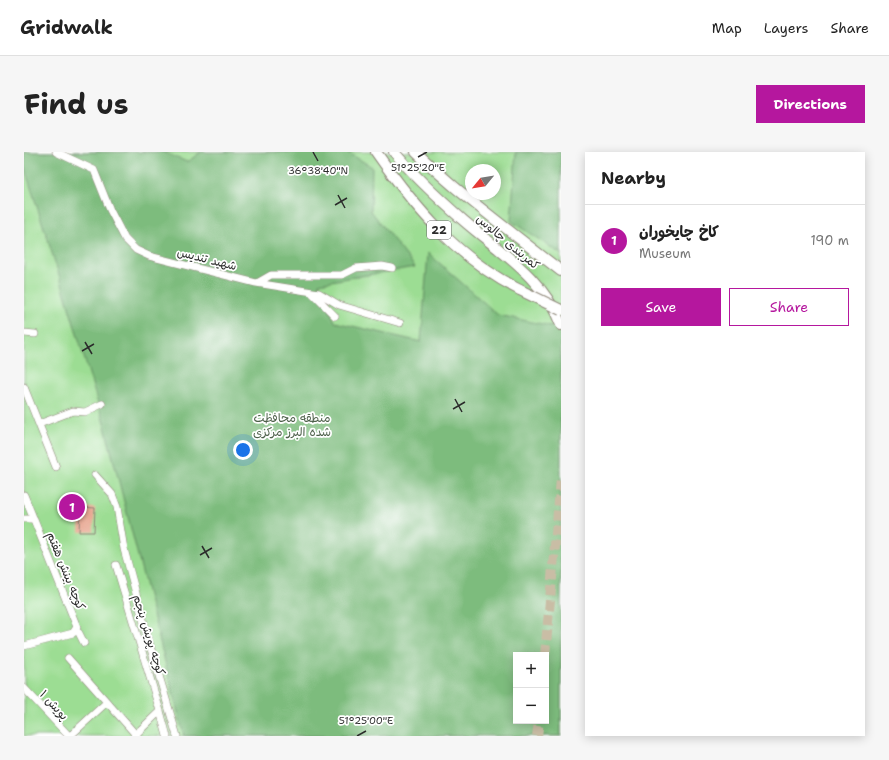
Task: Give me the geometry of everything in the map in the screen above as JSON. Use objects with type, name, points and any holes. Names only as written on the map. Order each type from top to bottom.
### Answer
[{"type":"highway","name":"22","points":[[376,152],[427,218],[448,239],[475,262],[499,278],[561,310]]},
{"type":"highway","name":"کمربندی چالوس","points":[[394,152],[433,193],[523,270],[536,283],[545,294],[561,325]]},
{"type":"highway","points":[[416,152],[431,167],[476,205],[561,270]]},
{"type":"street","name":"شهید تندیس","points":[[56,152],[94,170],[110,210],[125,238],[136,250],[149,256],[256,283],[319,293],[339,305],[400,323]]},
{"type":"street","points":[[256,283],[271,275],[342,275],[356,268],[382,266],[392,268]]},
{"type":"street","points":[[311,292],[335,316]]},
{"type":"street","points":[[24,333],[35,334]]},
{"type":"street","points":[[24,387],[56,467]]},
{"type":"street","points":[[39,424],[72,411],[85,412],[102,404]]},
{"type":"street","points":[[95,475],[112,494],[117,507],[124,549],[151,649],[177,736]]},
{"type":"street","name":"کوچه بینش هفتم","points":[[24,495],[77,627],[75,630]]},
{"type":"street","points":[[24,519],[34,519]]},
{"type":"street","name":"کوچه پویش پنجم","points":[[116,565],[167,736]]},
{"type":"street","points":[[24,646],[74,633],[75,630],[79,633],[84,643]]},
{"type":"street","points":[[68,658],[135,736],[160,711]]},
{"type":"street","name":"پویش ۱","points":[[24,688],[70,736]]},
{"type":"street","points":[[70,736],[107,702]]},
{"type":"green space","name":"منطقه محافظت شده البرز مرکزی","points":[[24,152],[561,152],[561,736],[24,736]]},
{"type":"green space","name":"منطقه محافظت شده البرز مرکزی","points":[[24,152],[163,152],[187,162],[201,152],[347,152],[372,167],[371,211],[415,267],[319,283],[335,322],[421,342],[428,253],[498,315],[561,328],[561,736],[184,736],[105,427],[62,284],[24,166]]},
{"type":"green space","points":[[516,152],[561,152],[561,254],[511,221]]},
{"type":"building","points":[[80,507],[95,508],[94,532],[79,532]]},
{"type":"tunnel","points":[[545,652],[561,479]]},
{"type":"tunnel","points":[[537,736],[539,724]]},
{"type":"place","name":"کاخ چایخوران","points":[[72,507]]}]
